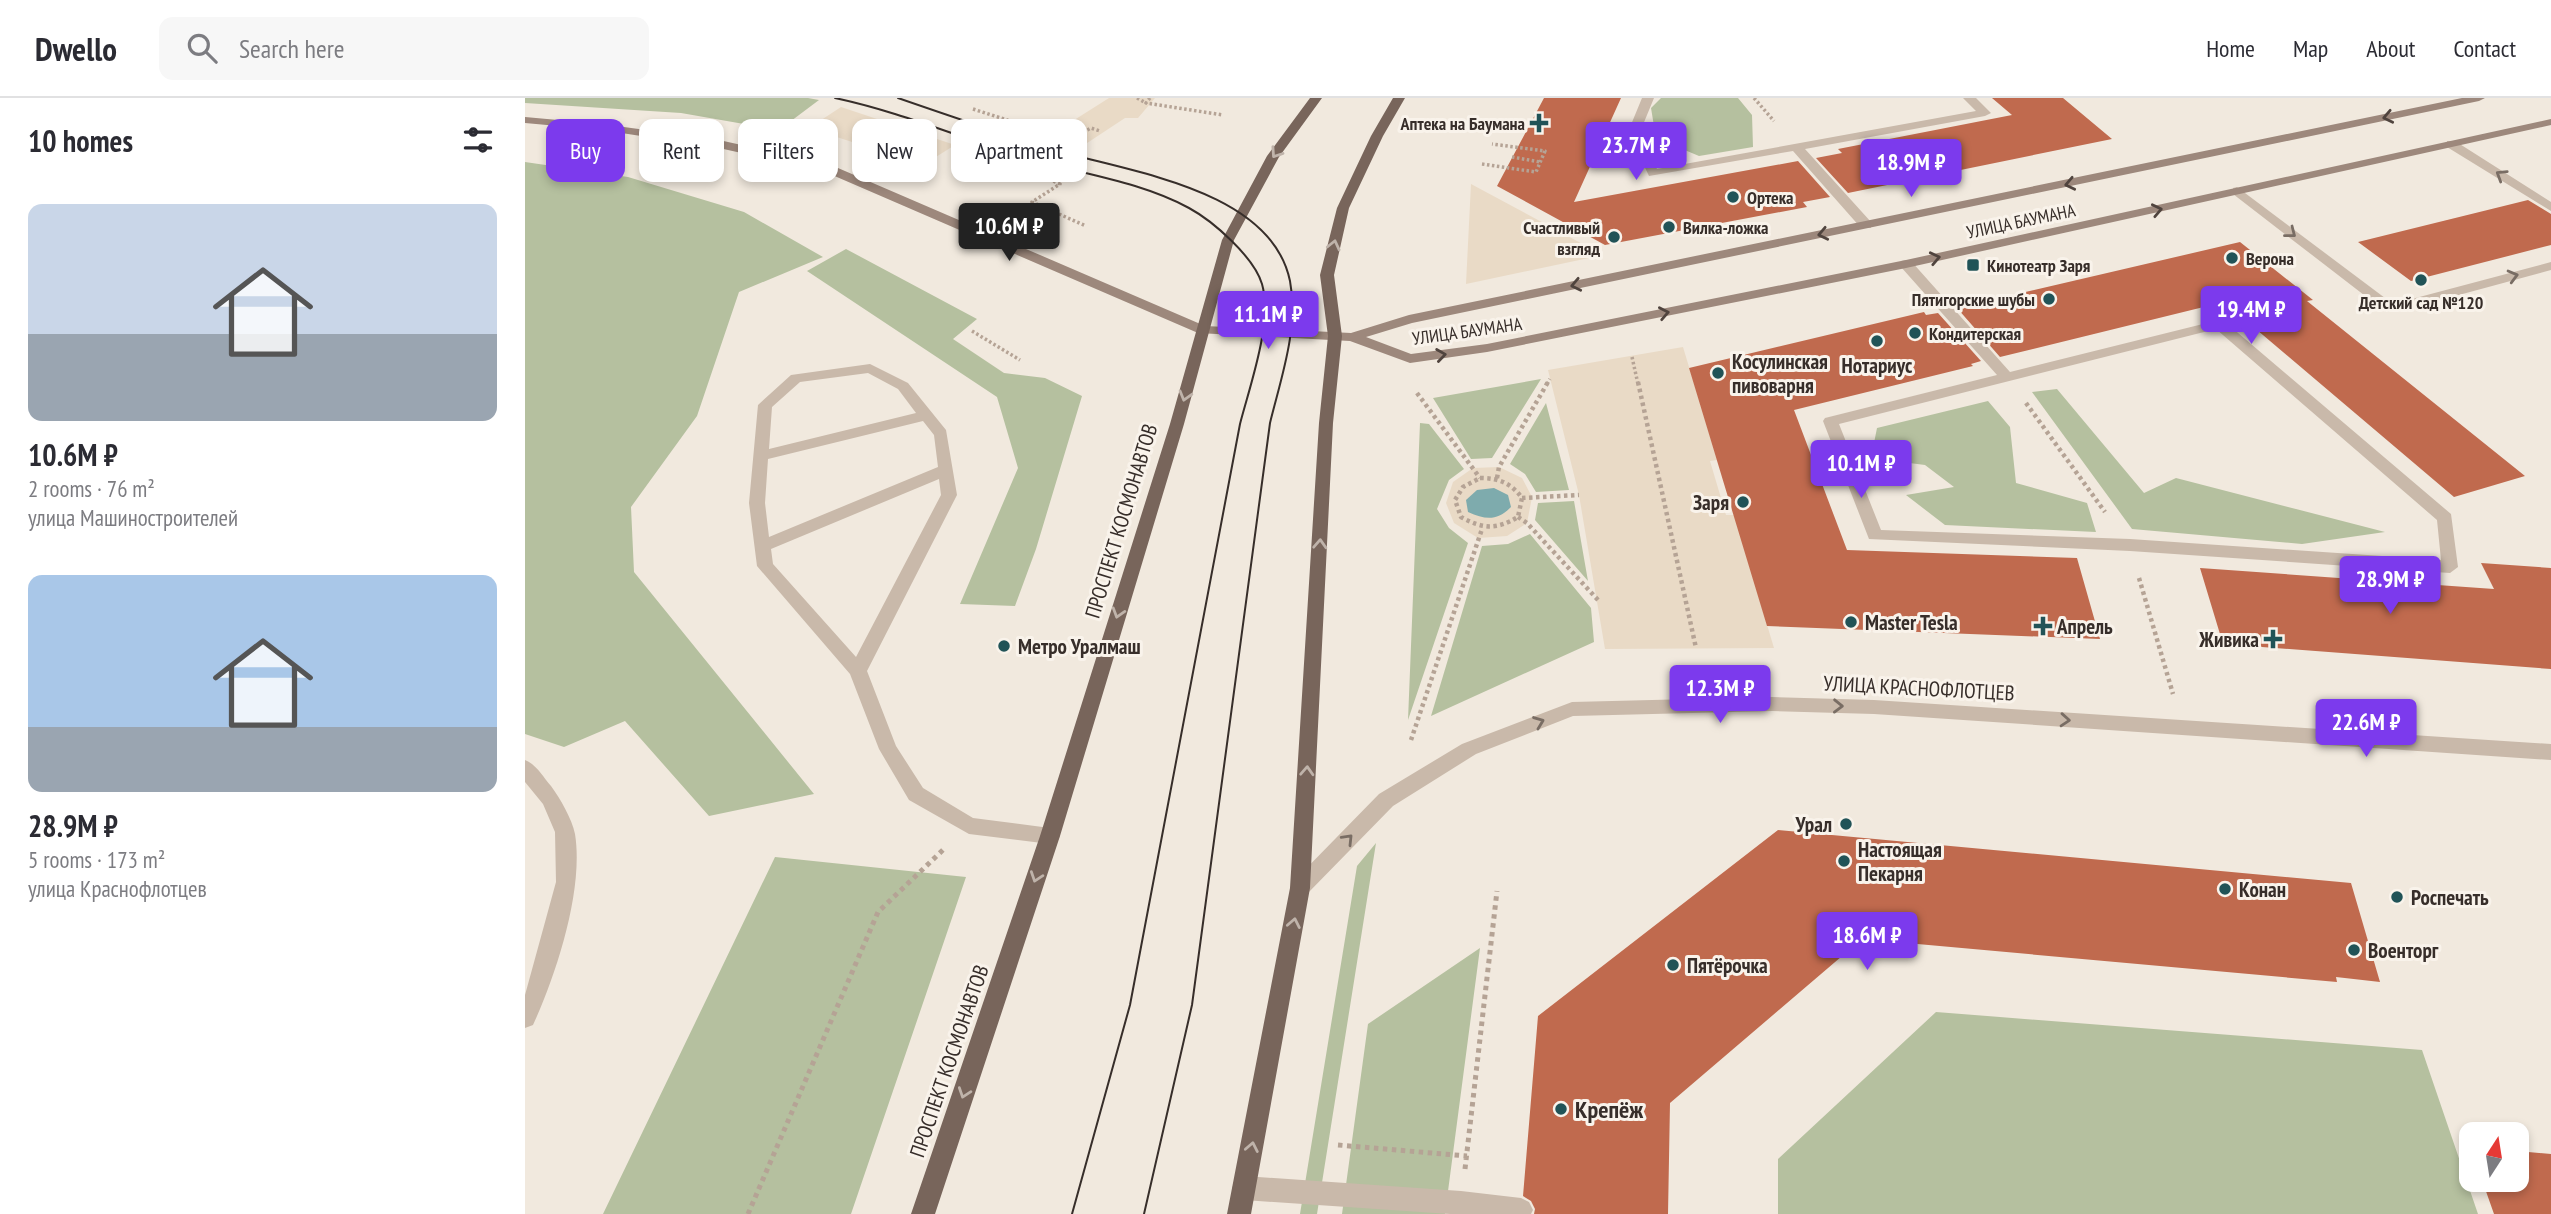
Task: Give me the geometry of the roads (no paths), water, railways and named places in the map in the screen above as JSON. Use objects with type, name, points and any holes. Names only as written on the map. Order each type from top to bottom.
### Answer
[{"type":"main road","name":"ПРОСПЕКТ КОСМОНАВТОВ","points":[[923,1214],[1050,836],[1177,424],[1228,240],[1273,156],[1316,98]]},
{"type":"main road","points":[[1239,1214],[1300,888],[1326,423],[1344,337],[1327,275],[1343,208],[1377,136],[1399,98]]},
{"type":"main road","name":"УЛИЦА БАУМАНА","points":[[1344,337],[1409,318],[2479,98]]},
{"type":"main road","points":[[525,120],[602,127],[719,144],[827,169],[936,213],[1203,330],[1344,337]]},
{"type":"main road","name":"УЛИЦА БАУМАНА","points":[[1344,337],[1410,359],[1487,348],[1906,264],[2551,122]]},
{"type":"street","points":[[1648,98],[1634,132],[1653,173],[1985,113],[1969,98]]},
{"type":"street","points":[[2451,144],[2551,207]]},
{"type":"street","points":[[1797,148],[1865,226]]},
{"type":"street","points":[[2237,191],[2391,309],[2551,266]]},
{"type":"street","points":[[1906,264],[2007,377]]},
{"type":"street","points":[[2219,324],[2445,518],[2449,567],[2130,545],[1875,535],[1830,421],[2007,377],[2219,324]]},
{"type":"street","points":[[858,671],[949,495],[941,434],[903,386],[870,368],[796,378],[765,405],[757,503],[765,566],[858,671],[888,748],[916,794],[969,826],[1050,836]]},
{"type":"street","points":[[760,456],[926,415]]},
{"type":"street","points":[[763,546],[946,470]]},
{"type":"street","name":"УЛИЦА КРАСНОФЛОТЦЕВ","points":[[1300,888],[1386,800],[1469,749],[1572,709],[1772,704],[1874,707],[2551,752]]},
{"type":"street","points":[[525,768],[550,799],[565,832],[566,882],[540,986],[525,1018]]},
{"type":"street","points":[[1244,1188],[1461,1203],[1521,1210]]},
{"type":"water","points":[[1494,488],[1508,495],[1511,507],[1501,515],[1491,518],[1468,512],[1466,500],[1477,490]]},
{"type":"tram line","points":[[835,98],[1170,199],[1199,214],[1232,241],[1251,263],[1262,284],[1265,299],[1263,335],[1240,424],[1130,1005],[1072,1214]]},
{"type":"tram line","points":[[898,98],[1055,150],[1193,189],[1227,205],[1256,225],[1277,250],[1290,281],[1291,335],[1270,423],[1192,1005],[1144,1214]]},
{"type":"place","name":"Аптека на Баумана","points":[[1539,123]]},
{"type":"place","name":"Ортека","points":[[1733,197]]},
{"type":"place","name":"Вилка-ложка","points":[[1669,227]]},
{"type":"place","name":"Счастливый взгляд","points":[[1614,237]]},
{"type":"place","name":"Верона","points":[[2232,258]]},
{"type":"place","name":"Кинотеатр Заря","points":[[1973,265]]},
{"type":"place","name":"Детский сад №120","points":[[2421,280]]},
{"type":"place","name":"Пятигорские шубы","points":[[2049,299]]},
{"type":"place","name":"Кондитерская","points":[[1915,333]]},
{"type":"place","name":"Нотариус","points":[[1877,341]]},
{"type":"place","name":"Косулинская пивоварня","points":[[1718,373]]},
{"type":"place","name":"Заря","points":[[1743,502]]},
{"type":"place","name":"Master Tesla","points":[[1851,622]]},
{"type":"place","name":"Апрель","points":[[2043,626]]},
{"type":"place","name":"Живика","points":[[2273,639]]},
{"type":"place","name":"Метро Уралмаш","points":[[1004,646]]},
{"type":"place","name":"Урал","points":[[1846,824]]},
{"type":"place","name":"Настоящая Пекарня","points":[[1844,861]]},
{"type":"place","name":"Конан","points":[[2225,889]]},
{"type":"place","name":"Роспечать","points":[[2397,897]]},
{"type":"place","name":"Военторг","points":[[2354,950]]},
{"type":"place","name":"Пятёрочка","points":[[1673,965]]},
{"type":"place","name":"Крепёж","points":[[1561,1109]]}]
